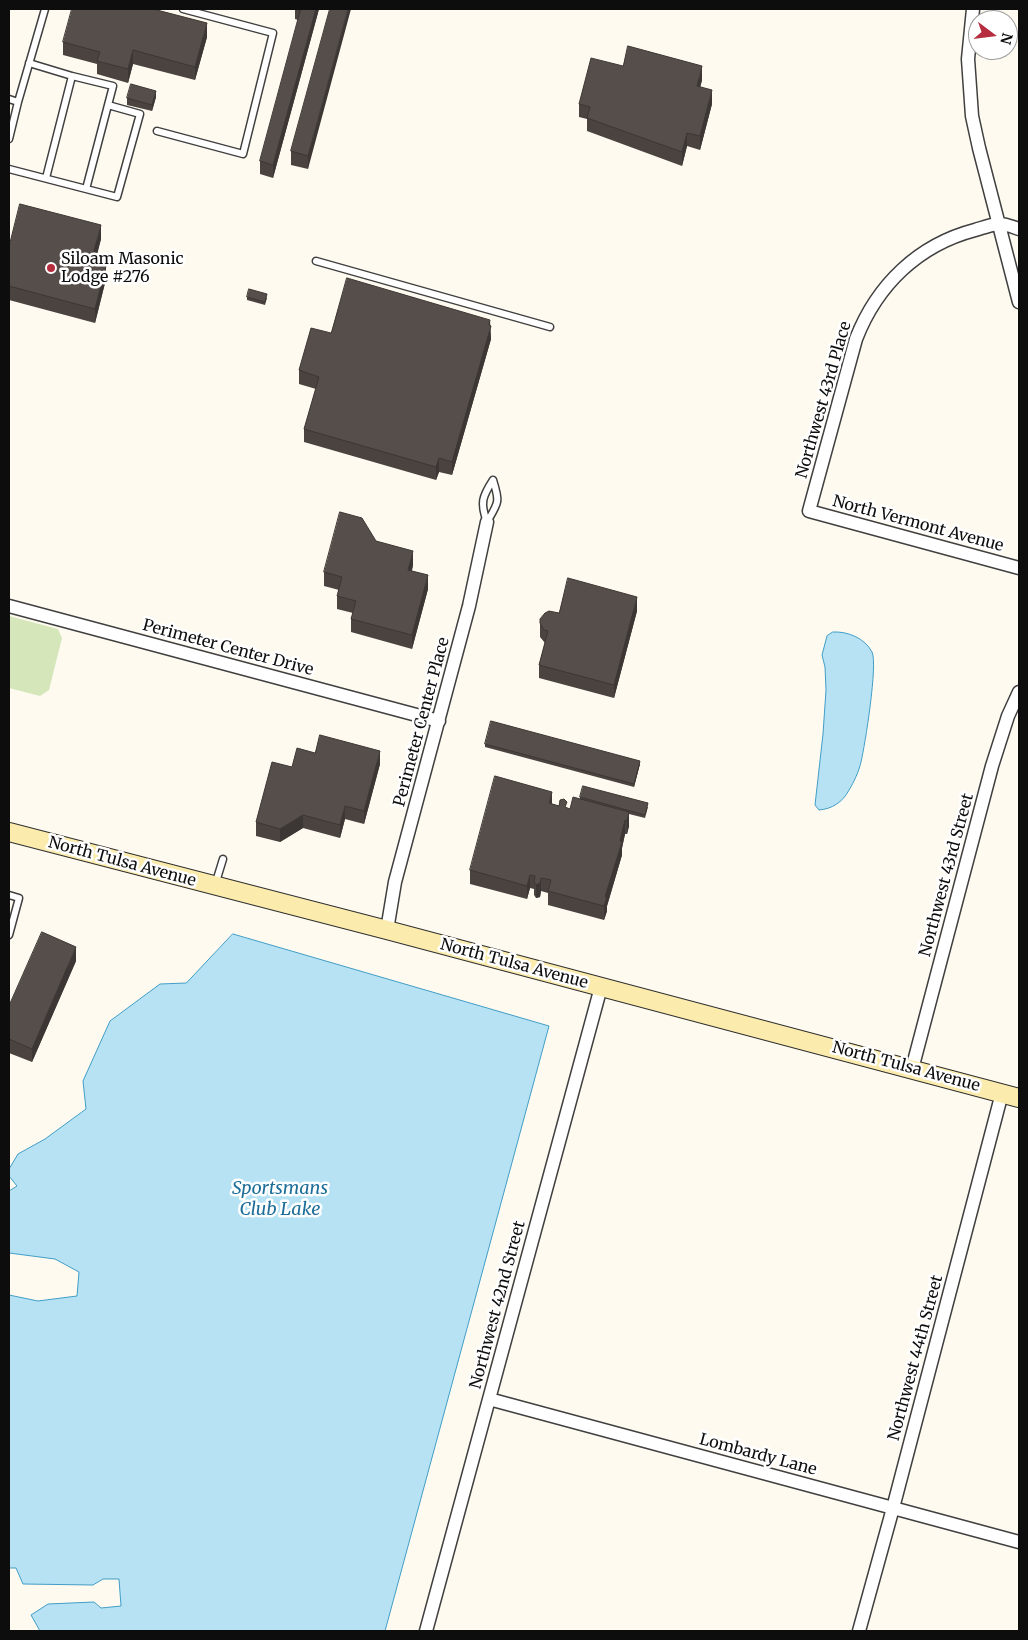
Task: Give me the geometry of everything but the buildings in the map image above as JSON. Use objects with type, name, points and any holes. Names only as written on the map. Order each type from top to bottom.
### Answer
[{"type":"street","points":[[972,9],[968,59],[972,116],[1019,302]]},
{"type":"street","points":[[998,224],[1019,229]]},
{"type":"street","name":"Northwest 43rd Place","points":[[809,511],[856,340],[872,305],[885,286],[912,260],[946,240],[998,224]]},
{"type":"street","name":"North Vermont Avenue","points":[[809,511],[1019,568]]},
{"type":"street","name":"Perimeter Center Place","points":[[386,930],[395,882],[469,606],[487,522]]},
{"type":"street","name":"Perimeter Center Drive","points":[[9,606],[439,721]]},
{"type":"street","name":"Northwest 43rd Street","points":[[912,1069],[992,766],[1008,716],[1019,692]]},
{"type":"street","name":"North Tulsa Avenue","points":[[9,832],[1011,1095]]},
{"type":"street","name":"Northwest 42nd Street","points":[[426,1631],[601,987]]},
{"type":"street","name":"Northwest 44th Street","points":[[859,1631],[1011,1095]]},
{"type":"street","name":"Lombardy Lane","points":[[489,1399],[1019,1542]]},
{"type":"lane","points":[[9,139],[44,9]]},
{"type":"lane","points":[[157,131],[242,154],[273,33],[183,9]]},
{"type":"lane","points":[[29,63],[113,86],[86,189]]},
{"type":"lane","points":[[46,178],[72,76]]},
{"type":"lane","points":[[9,99],[18,102]]},
{"type":"lane","points":[[9,169],[117,197],[140,114],[108,105]]},
{"type":"lane","points":[[316,261],[550,327]]},
{"type":"lane","points":[[493,480],[498,504],[487,522],[482,510],[482,502],[484,493],[493,480]]},
{"type":"lane","points":[[215,886],[223,859]]},
{"type":"lane","points":[[9,895],[19,898],[9,935]]},
{"type":"green space","points":[[9,616],[58,629],[62,638],[49,690],[40,696],[9,688]]},
{"type":"water","points":[[833,632],[855,636],[869,647],[873,659],[872,688],[863,753],[856,776],[847,794],[840,801],[833,806],[819,810],[815,805],[826,690],[825,667],[822,655],[827,636]]},
{"type":"water","name":"Sportsmans Club Lake","points":[[233,934],[549,1026],[385,1631],[40,1631],[31,1615],[48,1604],[94,1602],[101,1608],[121,1606],[119,1579],[103,1579],[93,1585],[23,1584],[16,1568],[9,1568],[9,1295],[38,1301],[77,1296],[79,1272],[55,1259],[9,1253],[9,1191],[17,1186],[9,1176],[9,1169],[18,1154],[45,1139],[86,1109],[83,1081],[110,1021],[160,984],[186,983]]},
{"type":"place","name":"Siloam Masonic Lodge #276","points":[[51,268]]}]
